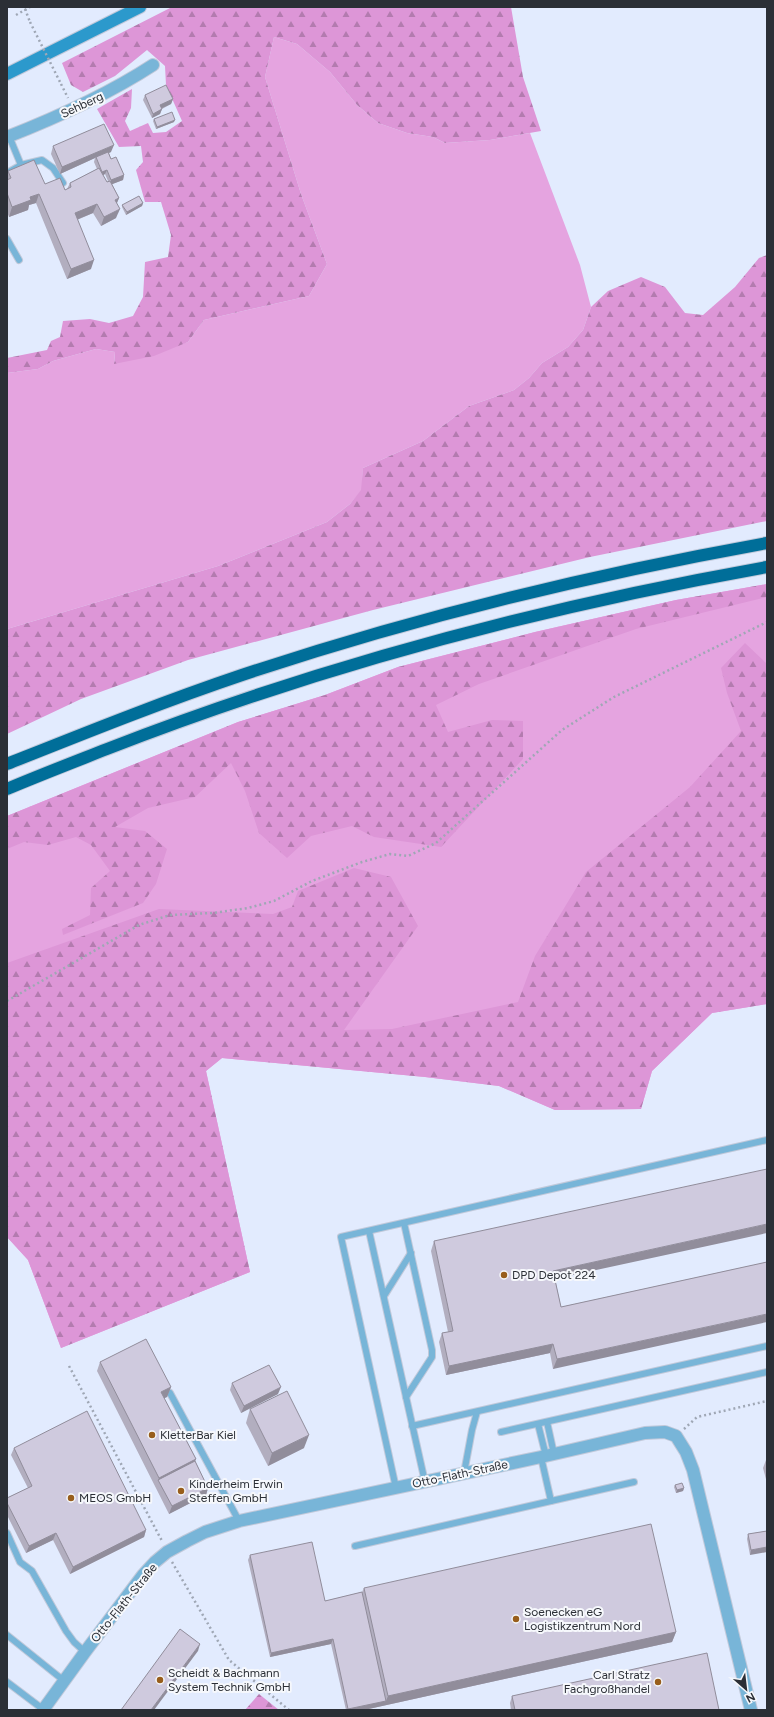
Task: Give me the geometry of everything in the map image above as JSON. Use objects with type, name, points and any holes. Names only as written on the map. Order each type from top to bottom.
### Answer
[{"type":"highway","points":[[7,764],[162,704],[242,675],[414,623],[550,588],[633,569],[767,543]]},
{"type":"highway","points":[[7,791],[26,781],[162,728],[336,669],[442,639],[548,612],[644,590],[767,567]]},
{"type":"highway","points":[[7,756],[68,740]]},
{"type":"street","points":[[7,74],[140,7]]},
{"type":"street","name":"Sehberg","points":[[8,136],[74,110],[153,65]]},
{"type":"street","name":"Otto-Flath-Straße","points":[[44,1710],[64,1680],[143,1575],[167,1552],[206,1532],[239,1521],[547,1456],[645,1433],[665,1432],[676,1436]]},
{"type":"street","points":[[676,1436],[686,1452],[693,1470],[750,1710]]},
{"type":"lane","points":[[8,136],[21,165]]},
{"type":"lane","points":[[7,173],[21,165],[42,160],[54,168],[63,183]]},
{"type":"lane","points":[[7,239],[19,260]]},
{"type":"lane","points":[[396,1488],[341,1237],[767,1140]]},
{"type":"lane","points":[[404,1223],[432,1350],[432,1357],[406,1397]]},
{"type":"lane","points":[[369,1231],[425,1482]]},
{"type":"lane","points":[[384,1296],[411,1254]]},
{"type":"lane","points":[[412,1426],[767,1346]]},
{"type":"lane","points":[[501,1432],[767,1372]]},
{"type":"lane","points":[[170,1393],[239,1521]]},
{"type":"lane","points":[[464,1473],[477,1412]]},
{"type":"lane","points":[[547,1422],[547,1456],[551,1501]]},
{"type":"lane","points":[[538,1424],[547,1456]]},
{"type":"lane","points":[[355,1546],[634,1482]]},
{"type":"lane","points":[[7,1533],[20,1562],[32,1571],[66,1631],[74,1642],[85,1652]]},
{"type":"lane","points":[[7,1635],[64,1680]]},
{"type":"lane","points":[[8,1686],[44,1710]]},
{"type":"path","points":[[16,15],[30,7]]},
{"type":"path","points":[[25,9],[61,84]]},
{"type":"path","points":[[7,1001],[139,925],[170,915],[213,913],[248,908],[274,901],[312,881],[362,862],[390,854],[408,856],[436,843],[562,730],[614,697],[767,622]]},
{"type":"path","points":[[676,1436],[697,1417],[767,1401]]},
{"type":"shaded area","points":[[274,37],[297,44],[330,72],[357,105],[378,123],[407,133],[433,137],[445,143],[490,140],[530,133],[580,265],[591,307],[583,330],[568,347],[542,363],[529,378],[514,390],[469,406],[423,441],[363,468],[362,490],[350,504],[327,522],[218,566],[7,629],[7,373],[38,369],[53,361],[96,349],[115,352],[114,363],[188,342],[204,320],[309,296],[327,264],[301,194],[265,77]]},
{"type":"shaded area","points":[[767,584],[767,1004],[712,1013],[652,1071],[641,1109],[555,1110],[499,1086],[425,1077],[222,1058],[206,1071],[250,1272],[61,1348],[28,1260],[7,1237],[7,816],[238,722],[325,695],[398,667],[535,632],[676,600]]},
{"type":"green space","points":[[172,7],[511,7],[523,77],[541,131],[490,140],[445,143],[433,137],[407,133],[378,123],[357,105],[330,72],[297,44],[274,37],[265,77],[301,194],[327,264],[309,296],[204,320],[188,342],[154,356],[114,364],[115,352],[96,349],[53,361],[38,369],[7,373],[7,358],[47,350],[51,341],[60,337],[63,321],[90,319],[109,323],[133,316],[143,297],[145,262],[168,257],[171,235],[161,202],[145,202],[136,170],[143,162],[141,146],[119,147],[97,109],[132,89],[131,108],[125,121],[130,131],[148,123],[153,133],[166,132],[182,121],[166,85],[165,66],[147,50],[115,76],[83,92],[71,85],[62,63]]},
{"type":"green space","points":[[767,255],[767,521],[590,557],[373,610],[188,660],[81,699],[7,734],[7,629],[218,566],[327,522],[350,504],[361,490],[363,468],[423,441],[469,406],[514,390],[529,378],[542,363],[568,347],[583,330],[591,307],[608,291],[641,277],[665,287],[685,313],[703,315],[735,287],[759,258]]},
{"type":"green space","points":[[767,584],[767,597],[636,629],[479,684],[436,705],[448,732],[492,720],[523,721],[523,759],[441,847],[374,837],[352,826],[311,836],[287,858],[259,833],[245,791],[231,763],[195,797],[148,808],[115,827],[145,831],[167,849],[156,884],[143,903],[63,935],[62,929],[90,915],[91,888],[110,871],[91,845],[76,837],[48,845],[24,842],[7,849],[7,816],[238,722],[325,695],[398,667],[535,632],[676,600]]},
{"type":"green space","points":[[745,643],[766,663],[767,662],[767,1004],[712,1013],[652,1071],[641,1109],[555,1110],[499,1086],[425,1077],[222,1058],[206,1071],[250,1272],[61,1348],[28,1260],[7,1237],[7,963],[159,909],[273,914],[292,907],[298,891],[354,868],[391,877],[418,926],[344,1030],[392,1029],[518,1002],[535,956],[586,872],[690,787],[741,731],[727,693],[721,668]]},
{"type":"green space","points":[[259,1694],[279,1710],[245,1710]]},
{"type":"building","points":[[166,85],[173,99],[160,105],[162,109],[153,114],[145,95]]},
{"type":"building","points":[[172,112],[175,120],[157,127],[154,119]]},
{"type":"building","points":[[104,124],[114,145],[62,167],[53,146]]},
{"type":"building","points":[[108,152],[111,159],[116,157],[124,175],[111,180],[107,170],[102,172],[96,157]]},
{"type":"building","points":[[34,160],[45,184],[60,178],[65,190],[71,187],[70,183],[99,168],[107,182],[110,181],[119,198],[115,200],[120,209],[104,217],[97,204],[75,213],[94,260],[71,269],[39,194],[30,197],[31,200],[12,207],[7,193],[7,180],[11,178],[8,171]]},
{"type":"building","points":[[139,196],[143,203],[127,212],[122,205]]},
{"type":"building","name":"DPD Depot 224","points":[[767,1169],[767,1224],[553,1271],[561,1307],[767,1262],[767,1314],[557,1359],[553,1344],[449,1366],[442,1333],[453,1331],[434,1241]]},
{"type":"building","name":"KletterBar Kiel","points":[[146,1339],[171,1387],[161,1392],[196,1459],[159,1478],[100,1362]]},
{"type":"building","points":[[269,1365],[281,1387],[244,1406],[232,1383]]},
{"type":"building","points":[[287,1391],[309,1435],[272,1453],[250,1409]]},
{"type":"building","name":"MEOS GmbH","points":[[87,1411],[146,1530],[73,1567],[56,1533],[29,1546],[7,1503],[7,1498],[32,1486],[14,1448]]},
{"type":"building","name":"Kinderheim Erwin Steffen GmbH","points":[[195,1461],[208,1488],[172,1506],[158,1480]]},
{"type":"building","points":[[682,1483],[684,1488],[677,1490],[675,1485]]},
{"type":"building","name":"Soenecken eG Logistikzentrum Nord","points":[[651,1524],[676,1632],[388,1696],[364,1588]]},
{"type":"building","points":[[767,1531],[767,1547],[751,1550],[748,1534]]},
{"type":"building","points":[[312,1542],[325,1601],[362,1592],[386,1701],[348,1709],[333,1639],[271,1653],[250,1555]]},
{"type":"building","name":"Scheidt & Bachmann System Technik GmbH","points":[[180,1629],[200,1644],[151,1710],[121,1710]]},
{"type":"building","name":"Carl Stratz Fachgroßhandel","points":[[707,1653],[719,1710],[515,1710],[512,1696]]},
{"type":"place","name":"DPD Depot 224","points":[[504,1275]]},
{"type":"place","name":"KletterBar Kiel","points":[[152,1435]]},
{"type":"place","name":"Kinderheim Erwin Steffen GmbH","points":[[181,1491]]},
{"type":"place","name":"MEOS GmbH","points":[[71,1498]]},
{"type":"place","name":"Soenecken eG Logistikzentrum Nord","points":[[516,1619]]},
{"type":"place","name":"Scheidt & Bachmann System Technik GmbH","points":[[160,1680]]},
{"type":"place","name":"Carl Stratz Fachgroßhandel","points":[[658,1682]]}]
